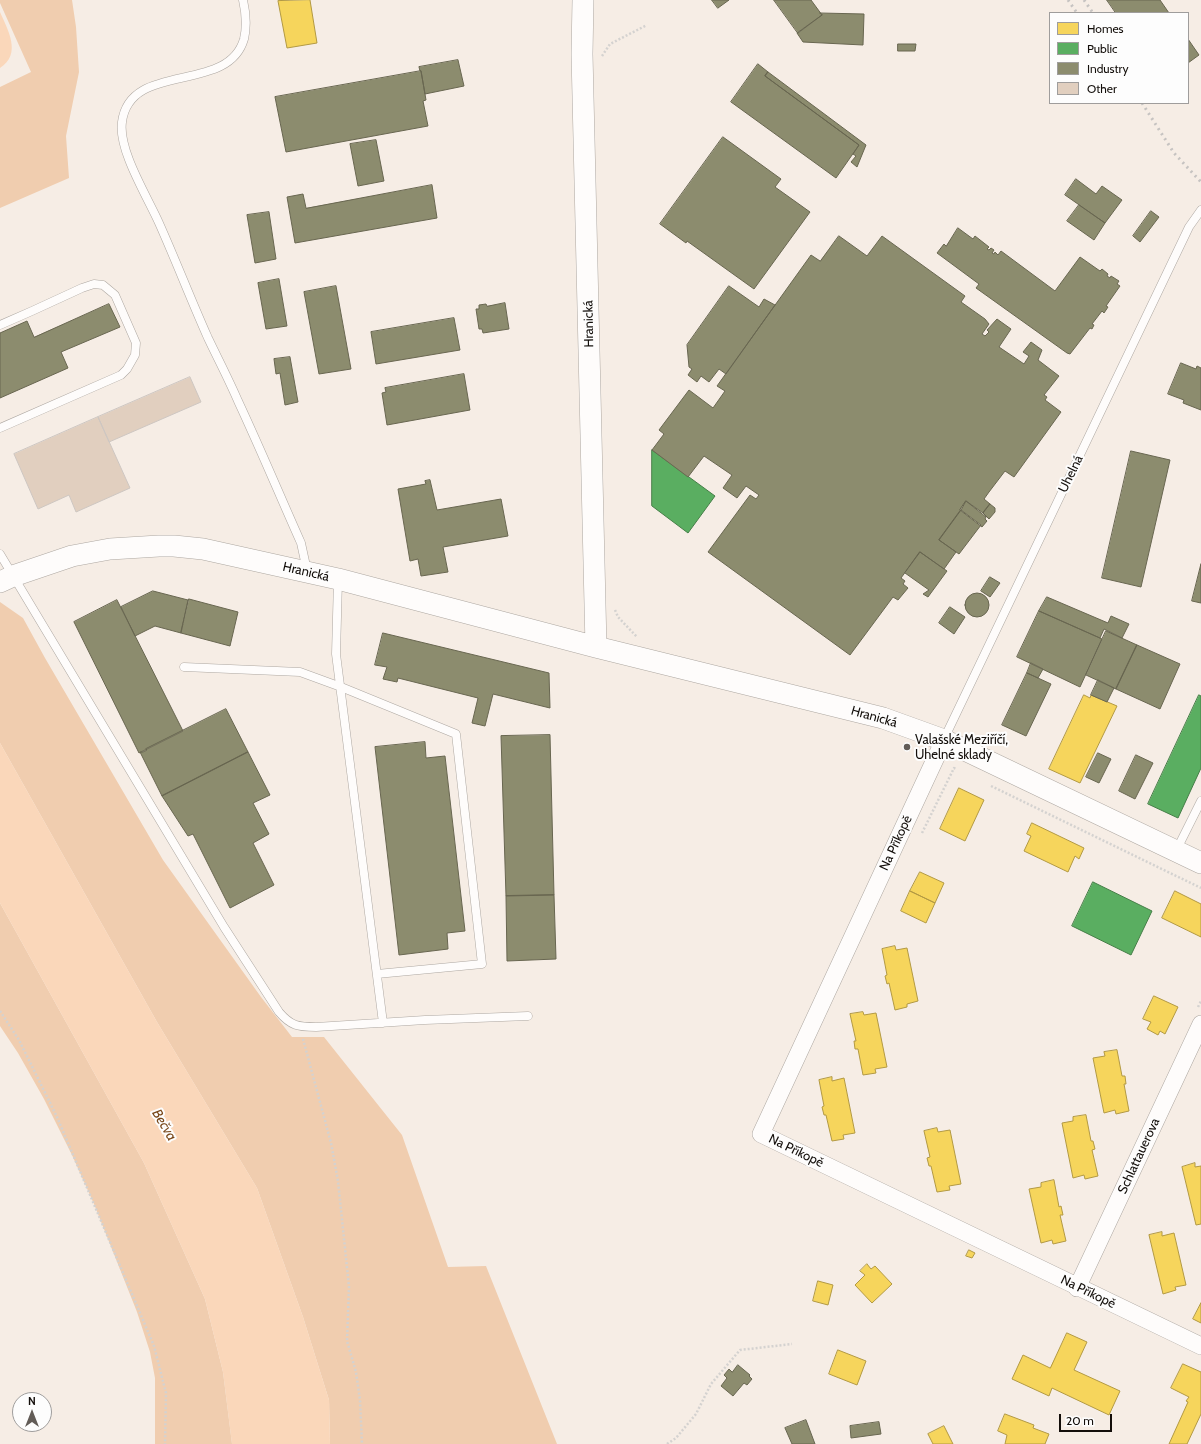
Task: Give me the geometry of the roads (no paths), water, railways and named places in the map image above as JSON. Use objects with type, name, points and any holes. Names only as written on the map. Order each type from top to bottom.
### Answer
[{"type":"street","name":"Hranická","points":[[583,0],[582,54],[596,647]]},
{"type":"street","name":"Hranická","points":[[6,579],[72,556],[90,552],[133,547],[159,546],[203,549],[338,579],[596,647],[883,718],[944,740],[1201,864]]},
{"type":"street","name":"Na Příkopě","points":[[944,740],[761,1134],[1077,1288],[1201,1346]]},
{"type":"street","name":"Schlattauerova","points":[[1077,1288],[1201,1024]]},
{"type":"lane","points":[[243,0],[246,19],[246,32],[242,44],[232,60],[210,70],[149,87],[138,93],[129,102],[124,111],[122,136],[129,159],[301,543],[306,566],[305,572]]},
{"type":"lane","name":"Uhelná","points":[[944,740],[1189,227],[1201,210]]},
{"type":"lane","points":[[0,325],[82,288],[94,284],[103,285],[115,294],[136,343],[135,355],[121,375],[0,428]]},
{"type":"lane","points":[[0,554],[6,579],[224,927],[279,1012],[286,1020],[300,1026],[316,1027],[383,1022],[528,1016]]},
{"type":"lane","points":[[338,579],[336,654],[383,1022]]},
{"type":"lane","points":[[184,667],[300,672],[341,687],[456,734],[482,964],[377,974]]},
{"type":"lane","points":[[1176,851],[1201,801]]},
{"type":"water","points":[[0,12],[9,34],[12,49],[7,62],[0,68]]},
{"type":"water","name":"Bečva","points":[[0,743],[157,1022],[257,1188],[303,1317],[329,1400],[330,1444],[232,1444],[223,1372],[205,1299],[144,1163],[0,903]]},
{"type":"railway","points":[[1068,0],[1076,12]]},
{"type":"railway","points":[[1084,0],[1092,12]]},
{"type":"railway","points":[[1143,104],[1174,153],[1201,182]]},
{"type":"place","name":"Valašské Meziříčí, Uhelné sklady","points":[[907,747]]}]
